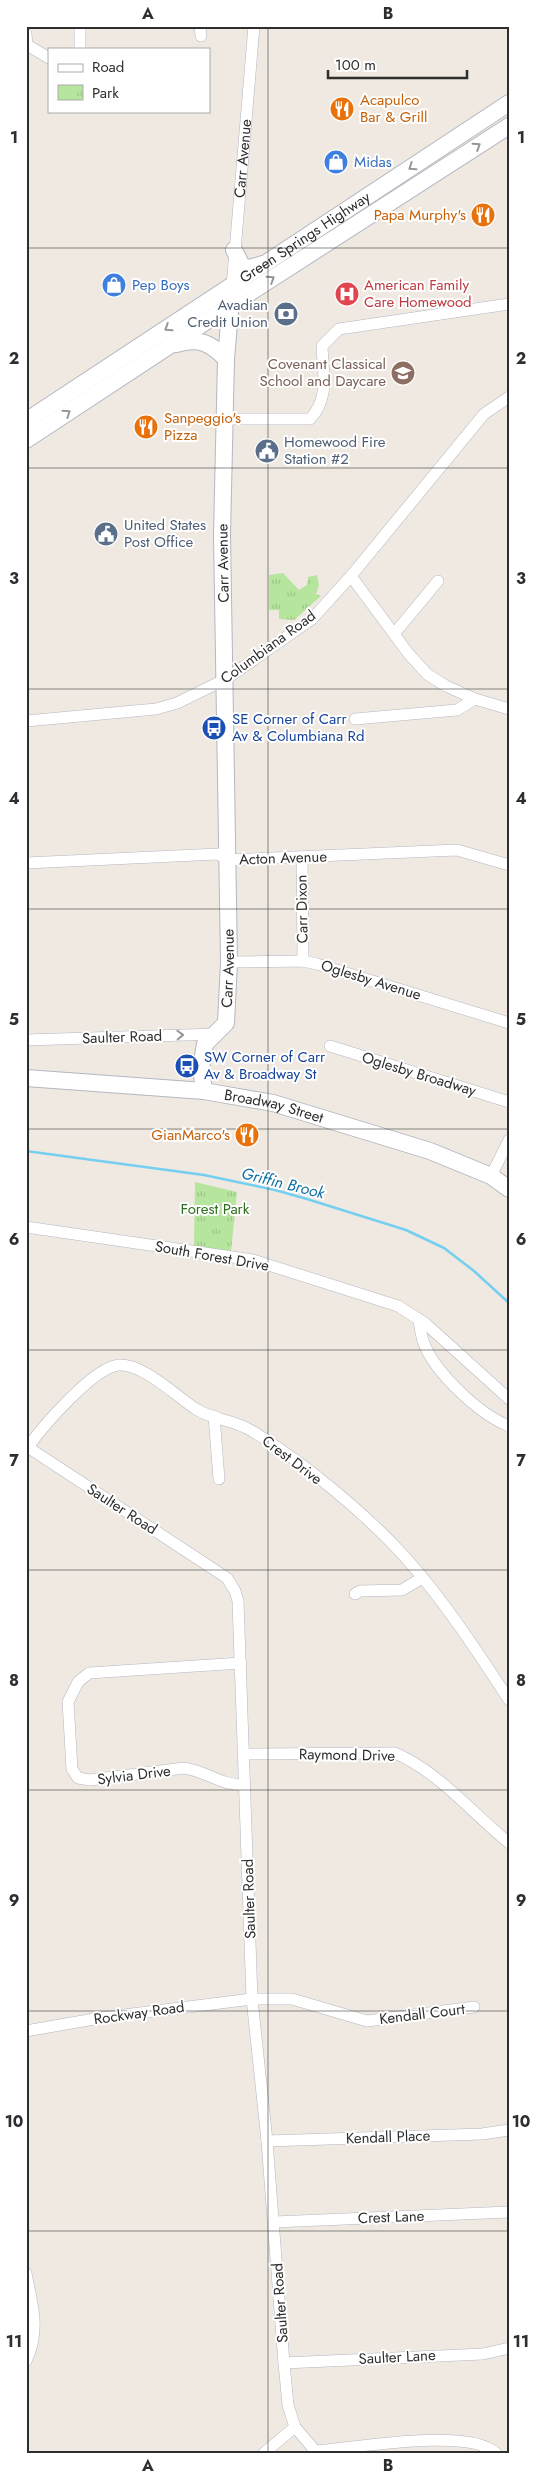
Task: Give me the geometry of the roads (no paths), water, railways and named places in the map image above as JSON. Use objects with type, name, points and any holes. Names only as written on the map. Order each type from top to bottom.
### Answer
[{"type":"street","points":[[80,26],[80,48]]},
{"type":"street","name":"Carr Avenue","points":[[204,1091],[201,1068],[205,1044],[218,1034],[226,1023],[229,962],[226,679],[222,535],[226,358],[254,26]]},
{"type":"street","points":[[26,34],[27,45],[48,57]]},
{"type":"street","name":"Green Springs Highway","points":[[26,422],[509,103]]},
{"type":"street","name":"Green Springs Highway","points":[[26,440],[230,305],[509,126]]},
{"type":"street","points":[[234,250],[242,266],[249,268],[268,263]]},
{"type":"street","points":[[225,419],[310,419],[319,409],[324,396],[322,346],[339,329],[509,304]]},
{"type":"street","points":[[168,346],[191,339],[212,345],[226,358]]},
{"type":"street","name":"Columbiana Road","points":[[26,721],[156,709],[177,703],[226,679],[312,619],[351,576],[484,414],[509,397]]},
{"type":"street","points":[[351,576],[394,634],[427,674],[446,686],[475,699],[509,709]]},
{"type":"street","points":[[394,634],[438,581]]},
{"type":"street","points":[[354,719],[457,710],[475,699]]},
{"type":"street","name":"Acton Avenue","points":[[26,863],[218,854],[228,860],[302,858],[456,850],[509,865]]},
{"type":"street","name":"Carr Dixon","points":[[302,858],[303,961]]},
{"type":"street","name":"Oglesby Avenue","points":[[229,962],[303,961],[509,1023]]},
{"type":"street","name":"Saulter Road","points":[[26,1040],[218,1034]]},
{"type":"street","name":"Oglesby Broadway","points":[[330,1046],[509,1102]]},
{"type":"street","name":"Broadway Street","points":[[26,1078],[204,1091],[273,1103],[430,1151],[491,1176],[509,1189]]},
{"type":"street","points":[[491,1176],[509,1140]]},
{"type":"street","name":"South Forest Drive","points":[[26,1227],[253,1260],[398,1306],[419,1319],[509,1399]]},
{"type":"street","points":[[419,1319],[420,1334],[432,1360],[484,1413],[509,1426]]},
{"type":"street","name":"Crest Drive","points":[[27,1446],[42,1427],[103,1369],[119,1365],[133,1367],[203,1413],[230,1420],[251,1430],[302,1464],[382,1536],[422,1578],[509,1700]]},
{"type":"street","points":[[214,1416],[219,1479]]},
{"type":"street","name":"Saulter Road","points":[[27,1446],[227,1578],[238,1601],[252,1998],[268,2140],[284,2363],[288,2404],[295,2427],[316,2452]]},
{"type":"street","points":[[355,1594],[360,1592],[402,1590],[422,1578]]},
{"type":"street","name":"Sylvia Drive","points":[[241,1663],[89,1673],[78,1682],[68,1702],[69,1747],[72,1770],[78,1778],[90,1780],[184,1768],[199,1771],[229,1785],[244,1785]]},
{"type":"street","name":"Raymond Drive","points":[[244,1754],[395,1753],[411,1760],[509,1843]]},
{"type":"street","name":"Kendall Court","points":[[252,1998],[292,2000],[367,2021],[474,2007]]},
{"type":"street","name":"Rockway Road","points":[[26,2031],[100,2018],[252,1998]]},
{"type":"street","name":"Kendall Place","points":[[268,2140],[482,2134],[509,2130]]},
{"type":"street","name":"Crest Lane","points":[[274,2222],[509,2212]]},
{"type":"street","points":[[26,2273],[36,2325],[34,2345],[26,2361]]},
{"type":"street","name":"Saulter Lane","points":[[284,2363],[483,2354],[509,2348]]},
{"type":"street","points":[[264,2453],[295,2427]]},
{"type":"street","points":[[316,2452],[380,2444],[460,2440],[492,2449],[496,2453]]},
{"type":"waterway","name":"Griffin Brook","points":[[26,1151],[204,1175],[275,1190],[406,1230],[444,1248],[474,1271],[509,1303]]},
{"type":"place","name":"Acapulco Bar & Grill","points":[[342,109]]},
{"type":"place","name":"Midas","points":[[336,162]]},
{"type":"place","name":"Papa Murphy's","points":[[483,215]]},
{"type":"place","name":"Pep Boys","points":[[114,285]]},
{"type":"place","name":"American Family Care Homewood","points":[[347,294]]},
{"type":"place","name":"Avadian Credit Union","points":[[286,314]]},
{"type":"place","name":"Covenant Classical School and Daycare","points":[[403,373]]},
{"type":"place","name":"Sanpeggio's Pizza","points":[[146,427]]},
{"type":"place","name":"Homewood Fire Station #2","points":[[267,451]]},
{"type":"place","name":"United States Post Office","points":[[106,534]]},
{"type":"place","name":"SE Corner of Carr Av & Columbiana Rd","points":[[214,728]]},
{"type":"place","name":"SW Corner of Carr Av & Broadway St","points":[[187,1066]]},
{"type":"place","name":"GianMarco's","points":[[247,1135]]},
{"type":"park label","name":"Forest Park","points":[[215,1209]]}]
